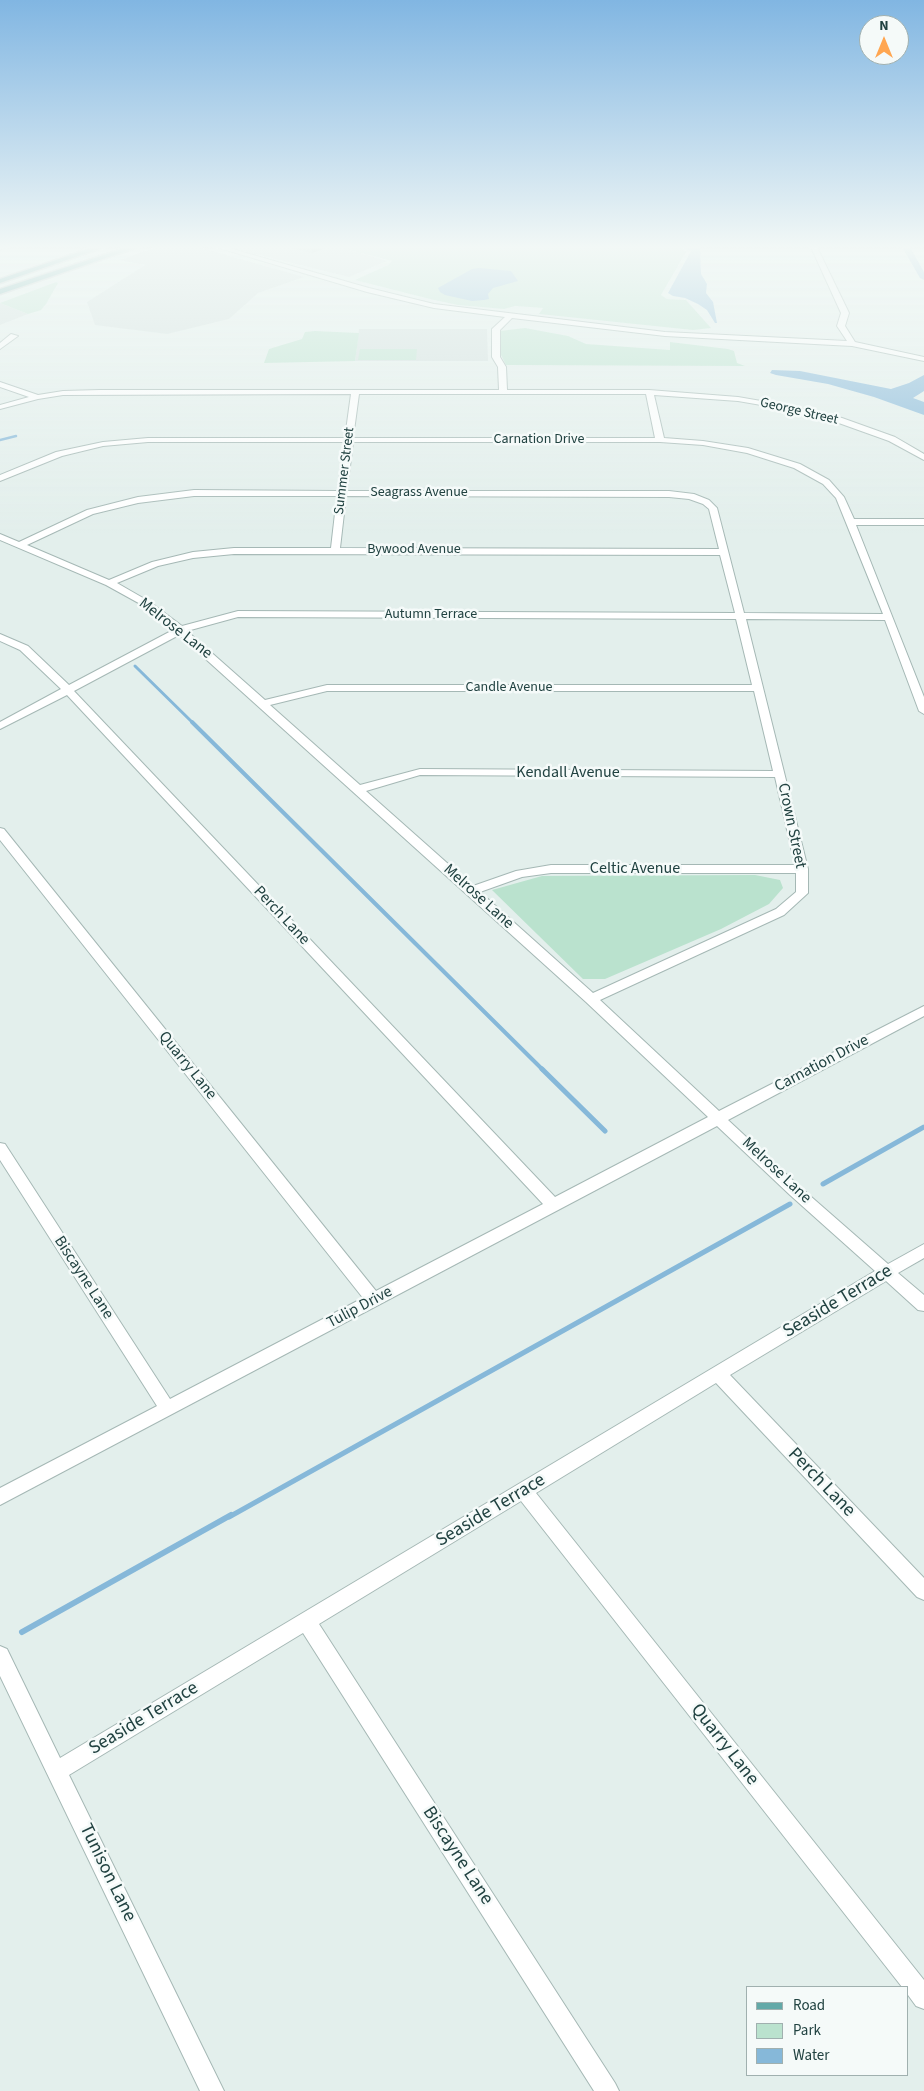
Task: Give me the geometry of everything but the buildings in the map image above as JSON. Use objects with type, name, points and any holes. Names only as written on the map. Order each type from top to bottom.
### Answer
[{"type":"street","points":[[496,343],[496,357],[502,367],[503,392]]},
{"type":"street","points":[[825,343],[852,344],[924,359]]},
{"type":"street","points":[[0,384],[37,397]]},
{"type":"street","name":"George Street","points":[[0,407],[37,397],[63,393],[100,392],[648,392],[738,399],[790,408],[839,420],[892,439],[924,457]]},
{"type":"street","name":"Summer Street","points":[[335,550],[355,392]]},
{"type":"street","points":[[648,392],[660,440]]},
{"type":"street","name":"Carnation Drive","points":[[0,478],[58,454],[103,444],[148,440],[660,440],[703,443],[748,451],[797,466],[826,482],[840,497],[852,522],[924,710]]},
{"type":"street","name":"Seagrass Avenue","points":[[19,545],[90,512],[138,500],[194,493],[669,494],[691,496],[706,502],[713,508],[741,616]]},
{"type":"street","points":[[852,522],[924,522]]},
{"type":"street","name":"Melrose Lane","points":[[0,537],[109,583],[147,604],[180,630],[592,999],[795,1191],[924,1305]]},
{"type":"street","name":"Bywood Avenue","points":[[109,583],[154,564],[193,555],[234,551],[725,552]]},
{"type":"street","name":"Autumn Terrace","points":[[0,726],[180,630],[238,614],[889,617]]},
{"type":"street","name":"Crown Street","points":[[592,999],[780,912],[802,893],[802,869],[741,616]]},
{"type":"street","name":"Perch Lane","points":[[0,637],[24,648],[68,690],[554,1206]]},
{"type":"street","name":"Candle Avenue","points":[[263,704],[327,688],[757,688]]},
{"type":"street","name":"Kendall Avenue","points":[[359,789],[420,772],[780,774]]},
{"type":"street","name":"Quarry Lane","points":[[0,832],[374,1301]]},
{"type":"street","name":"Celtic Avenue","points":[[471,891],[520,874],[551,869],[802,869]]},
{"type":"street","name":"Carnation Drive","points":[[720,1118],[924,1010]]},
{"type":"street","name":"Tulip Drive","points":[[0,1497],[720,1118]]},
{"type":"street","name":"Biscayne Lane","points":[[0,1148],[167,1408]]},
{"type":"street","name":"Seaside Terrace","points":[[57,1771],[924,1250]]},
{"type":"street","name":"Perch Lane","points":[[718,1374],[924,1591]]},
{"type":"street","name":"Quarry Lane","points":[[524,1491],[924,1998]]},
{"type":"street","name":"Biscayne Lane","points":[[306,1621],[607,2091]]},
{"type":"street","name":"Tunison Lane","points":[[0,1655],[212,2091]]},
{"type":"shaded area","points":[[357,343],[487,343],[488,361],[355,361]]},
{"type":"green space","points":[[290,343],[358,343],[355,361],[264,363],[269,349]]},
{"type":"green space","points":[[500,343],[583,343],[670,350],[670,343],[675,343],[734,351],[737,363],[745,366],[506,365],[500,353]]},
{"type":"green space","points":[[360,349],[417,349],[416,360],[358,360]]},
{"type":"green space","points":[[755,875],[780,880],[783,888],[769,904],[721,929],[605,979],[583,979],[492,890],[542,876]]},
{"type":"water","points":[[772,370],[800,371],[891,389],[909,383],[924,375],[924,391],[913,398],[924,402],[924,415],[874,397],[828,384],[776,375],[770,373]]},
{"type":"waterway","points":[[0,440],[16,436]]},
{"type":"waterway","points":[[135,666],[193,723]]},
{"type":"waterway","points":[[192,722],[543,1070]]},
{"type":"waterway","points":[[542,1069],[605,1131]]},
{"type":"waterway","points":[[823,1184],[924,1127]]},
{"type":"waterway","points":[[229,1517],[790,1204]]},
{"type":"waterway","points":[[22,1632],[231,1515]]}]
